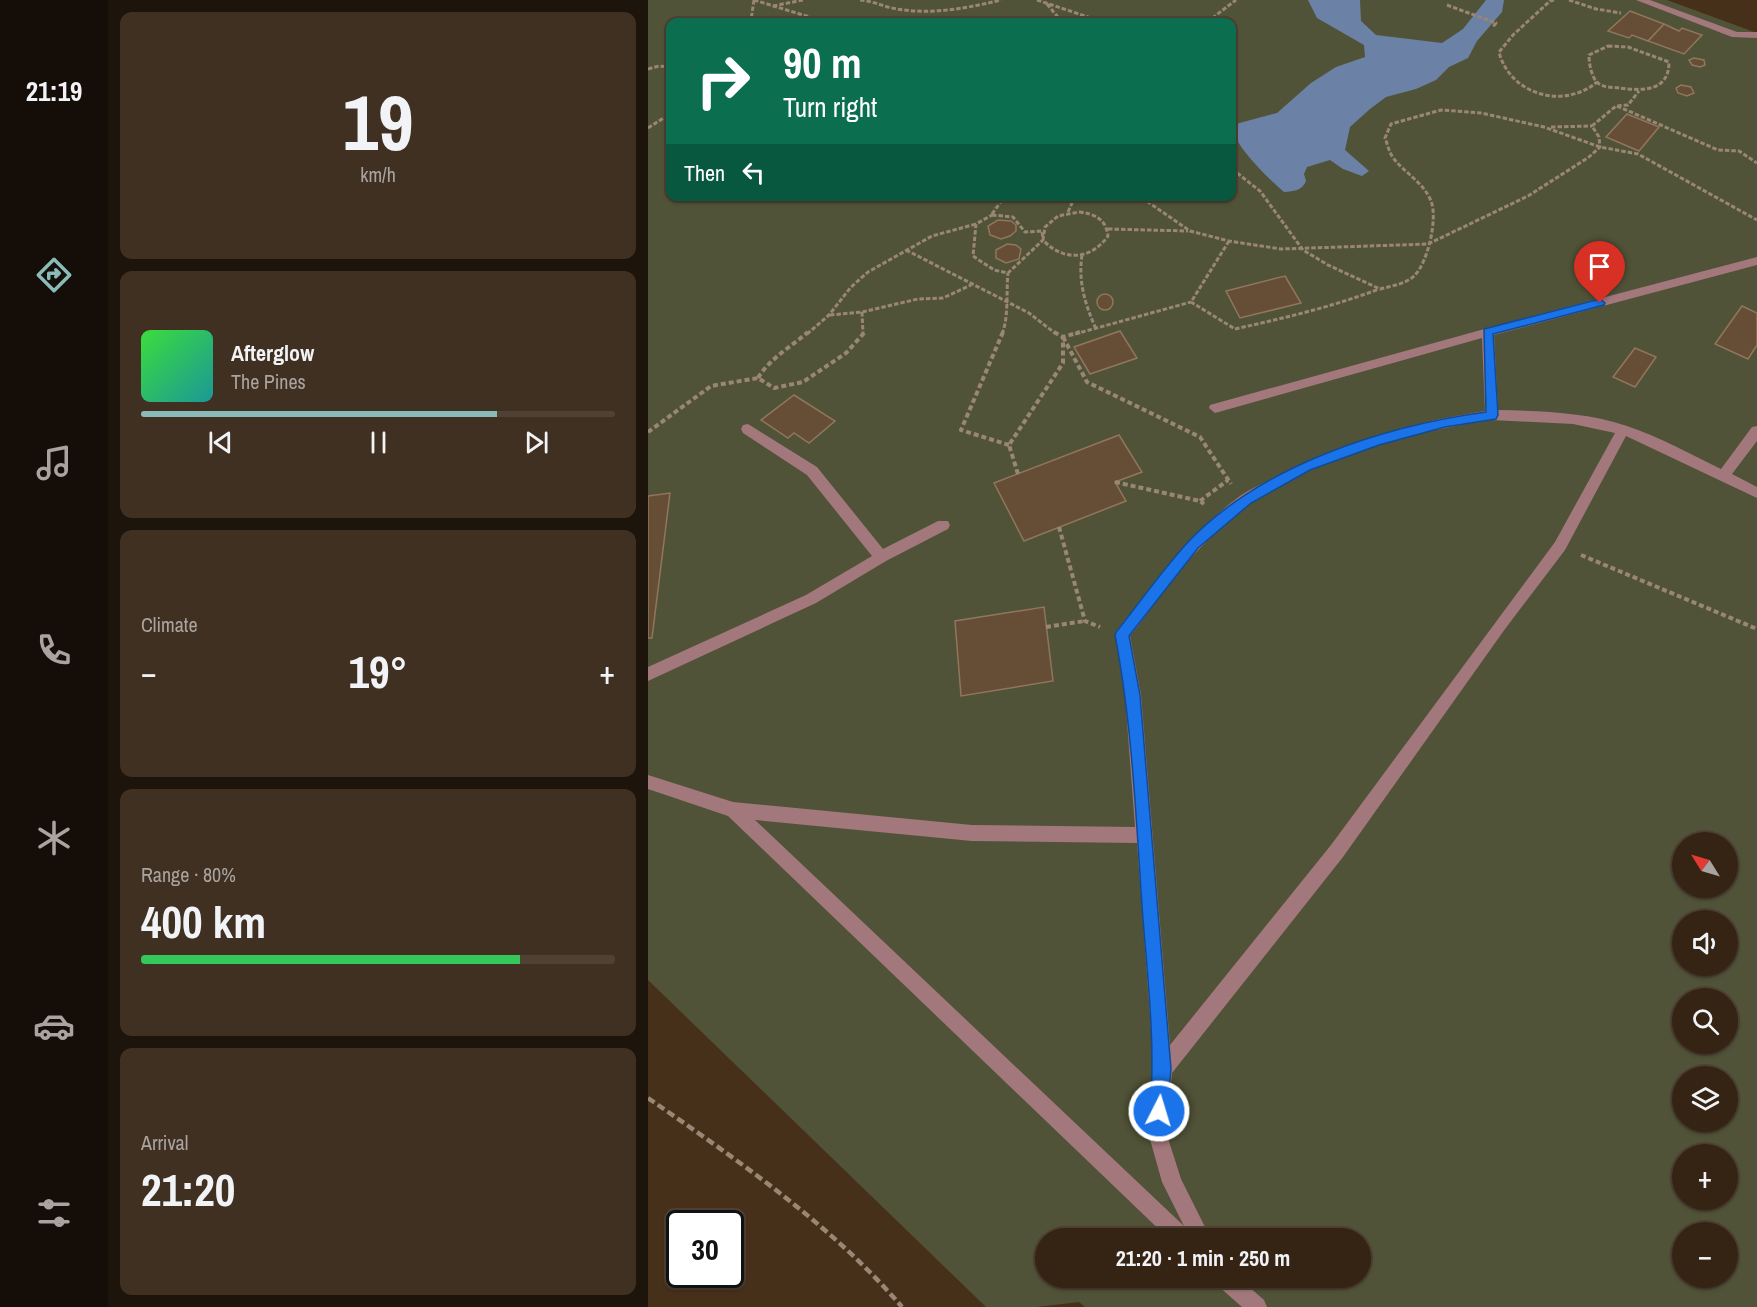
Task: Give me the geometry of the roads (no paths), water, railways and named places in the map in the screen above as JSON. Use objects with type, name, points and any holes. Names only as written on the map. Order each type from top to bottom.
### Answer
[{"type":"street","points":[[1641,0],[1736,35],[1757,35]]},
{"type":"street","points":[[1215,408],[1488,332],[1757,261]]},
{"type":"street","points":[[1488,332],[1492,415]]},
{"type":"street","points":[[1195,1228],[1172,1182],[1157,1132],[1162,1069],[1133,695],[1122,635],[1194,545],[1246,499],[1306,467],[1376,441],[1445,422],[1492,415],[1573,419],[1623,430],[1757,493]]},
{"type":"street","points":[[748,429],[812,471],[881,557]]},
{"type":"street","points":[[1162,1069],[1337,851],[1560,546],[1623,430]]},
{"type":"street","points":[[1723,476],[1757,431]]},
{"type":"street","points":[[648,674],[811,599],[881,557],[943,525]]},
{"type":"street","points":[[648,782],[733,810],[972,833],[1145,835]]},
{"type":"street","points":[[733,810],[1171,1228]]},
{"type":"street","points":[[1235,1288],[1257,1307]]},
{"type":"water","points":[[1308,0],[1360,0],[1361,21],[1376,35],[1442,43],[1463,29],[1486,0],[1504,0],[1502,12],[1477,41],[1468,58],[1449,67],[1436,80],[1416,89],[1386,97],[1350,127],[1345,150],[1369,171],[1362,176],[1343,169],[1330,160],[1307,167],[1304,174],[1306,181],[1302,187],[1284,192],[1244,151],[1236,138],[1236,124],[1277,113],[1311,83],[1336,67],[1365,57],[1364,45],[1317,18]]}]
